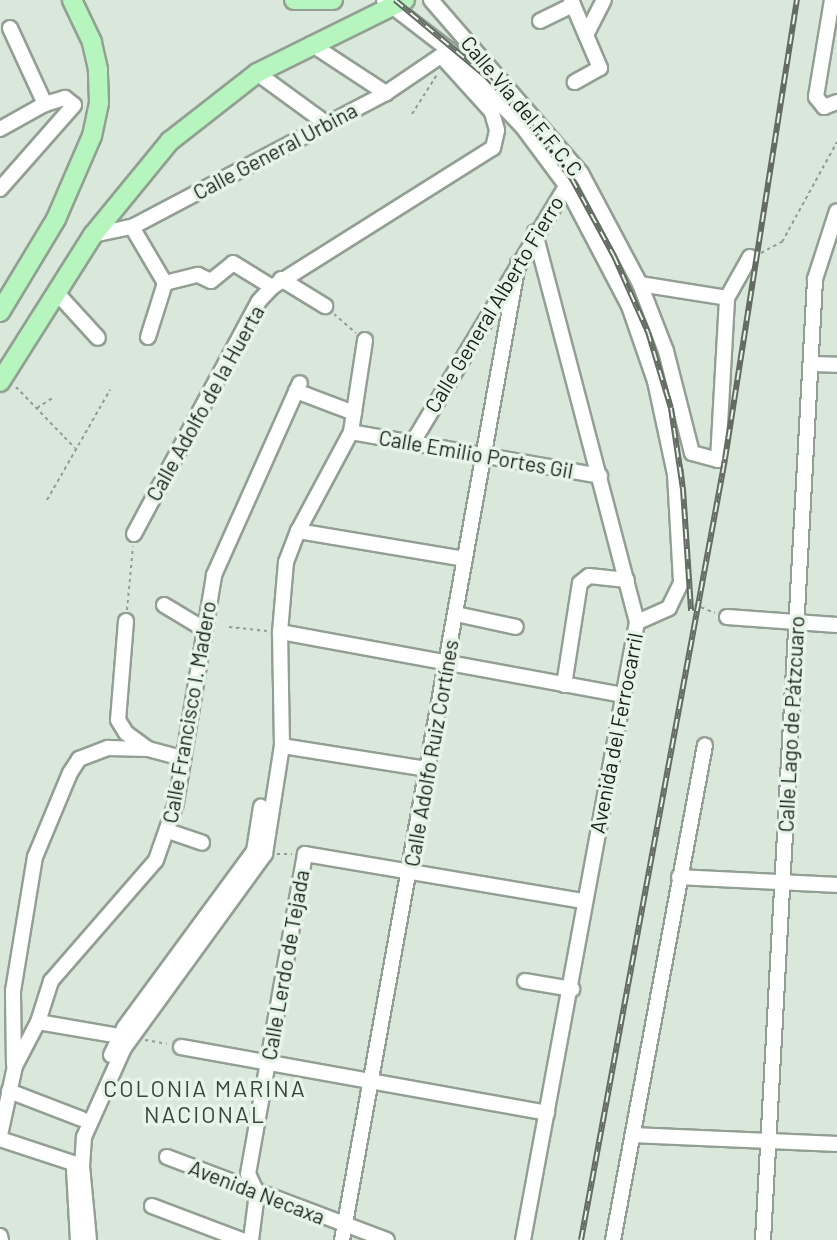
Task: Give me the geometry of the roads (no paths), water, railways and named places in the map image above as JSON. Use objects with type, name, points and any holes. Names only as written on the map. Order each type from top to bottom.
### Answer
[{"type":"main road","points":[[294,0],[333,0]]},
{"type":"main road","points":[[2,378],[93,235],[170,141],[257,73],[395,2]]},
{"type":"main road","points":[[0,312],[56,219],[92,136],[99,103],[98,69],[78,3]]},
{"type":"street","name":"Calle Vía del F.F.C.C","points":[[431,0],[582,173],[640,284],[666,351],[692,453],[718,460],[727,298]]},
{"type":"street","points":[[586,35],[604,0]]},
{"type":"street","points":[[832,0],[816,97],[820,106],[836,103]]},
{"type":"street","name":"Calle Vía del F.F.C.C","points":[[395,2],[446,57],[522,126],[565,184],[629,306],[655,381],[675,474],[681,583],[677,598],[669,608],[637,621]]},
{"type":"street","points":[[540,21],[572,3],[600,68],[575,82]]},
{"type":"street","points":[[10,28],[45,104]]},
{"type":"street","points":[[311,44],[386,93]]},
{"type":"street","name":"Calle General Urbina","points":[[93,235],[132,227],[386,93],[446,57]]},
{"type":"street","name":"Calle Adolfo de la Huerta","points":[[134,534],[259,301],[277,283],[493,148],[497,130],[492,112],[446,57]]},
{"type":"street","points":[[257,73],[327,124]]},
{"type":"street","points":[[0,129],[45,104],[69,98],[73,109],[0,189]]},
{"type":"street","name":"Calle General Alberto Fierro","points":[[413,442],[565,184],[582,173]]},
{"type":"street","name":"Calle Lago de Pátzcuaro","points":[[763,1240],[818,259],[837,211]]},
{"type":"street","points":[[132,227],[165,283],[148,337]]},
{"type":"street","name":"Avenida del Ferrocarril","points":[[523,1240],[572,989],[584,901],[637,621],[535,232]]},
{"type":"street","points":[[640,284],[727,298],[750,257]]},
{"type":"street","points":[[165,283],[198,275],[211,281],[233,263],[325,306]]},
{"type":"street","name":"Calle Adolfo Ruiz Cortínes","points":[[342,1240],[518,264]]},
{"type":"street","points":[[57,292],[99,338]]},
{"type":"street","points":[[78,1240],[78,1165],[84,1137],[125,1037],[265,854],[282,746],[281,632],[286,562],[298,531],[351,432],[365,340]]},
{"type":"street","points":[[812,364],[837,365]]},
{"type":"street","name":"Calle Emilio Portes Gil","points":[[298,387],[354,413]]},
{"type":"street","name":"Calle Francisco I. Madero","points":[[0,1137],[15,1066],[38,1022],[57,970],[146,876],[168,831],[214,575],[298,387]]},
{"type":"street","name":"Calle Emilio Portes Gil","points":[[351,432],[600,476]]},
{"type":"street","points":[[298,531],[465,559]]},
{"type":"street","points":[[564,685],[580,583],[589,576],[627,580]]},
{"type":"street","points":[[164,605],[204,629]]},
{"type":"street","points":[[456,614],[516,626]]},
{"type":"street","points":[[727,617],[837,625]]},
{"type":"street","points":[[126,621],[118,720],[126,733],[148,749]]},
{"type":"street","points":[[281,632],[622,695]]},
{"type":"street","points":[[613,1240],[705,744]]},
{"type":"street","points":[[282,746],[428,769]]},
{"type":"street","points":[[15,1066],[13,991],[35,857],[57,799],[79,759],[107,748],[148,749],[181,758]]},
{"type":"street","points":[[84,1137],[82,1119],[125,1037],[254,851],[261,807]]},
{"type":"street","points":[[168,831],[202,843]]},
{"type":"street","name":"Calle Lerdo de Tejada","points":[[251,1240],[257,1194],[248,1174],[305,854],[410,872]]},
{"type":"street","points":[[410,872],[584,901]]},
{"type":"street","points":[[679,877],[837,885]]},
{"type":"street","points":[[18,934],[5,1021],[9,1091],[82,1119]]},
{"type":"street","points":[[524,981],[572,989]]},
{"type":"street","points":[[38,1022],[125,1037]]},
{"type":"street","points":[[181,1047],[547,1113]]},
{"type":"street","points":[[633,1135],[837,1144]]},
{"type":"street","points":[[0,1137],[78,1165]]},
{"type":"street","name":"Avenida Necaxa","points":[[167,1157],[257,1194],[387,1240]]},
{"type":"street","points":[[78,1165],[89,1240]]},
{"type":"street","points":[[152,1206],[242,1240]]},
{"type":"railway","points":[[395,0],[487,77],[529,123],[572,179],[614,256],[648,332],[671,408],[683,489],[691,611]]},
{"type":"railway","points":[[581,1240],[725,459],[797,0]]},
{"type":"district","name":"COLONIA MARINA NACIONAL","points":[[205,1101]]}]
